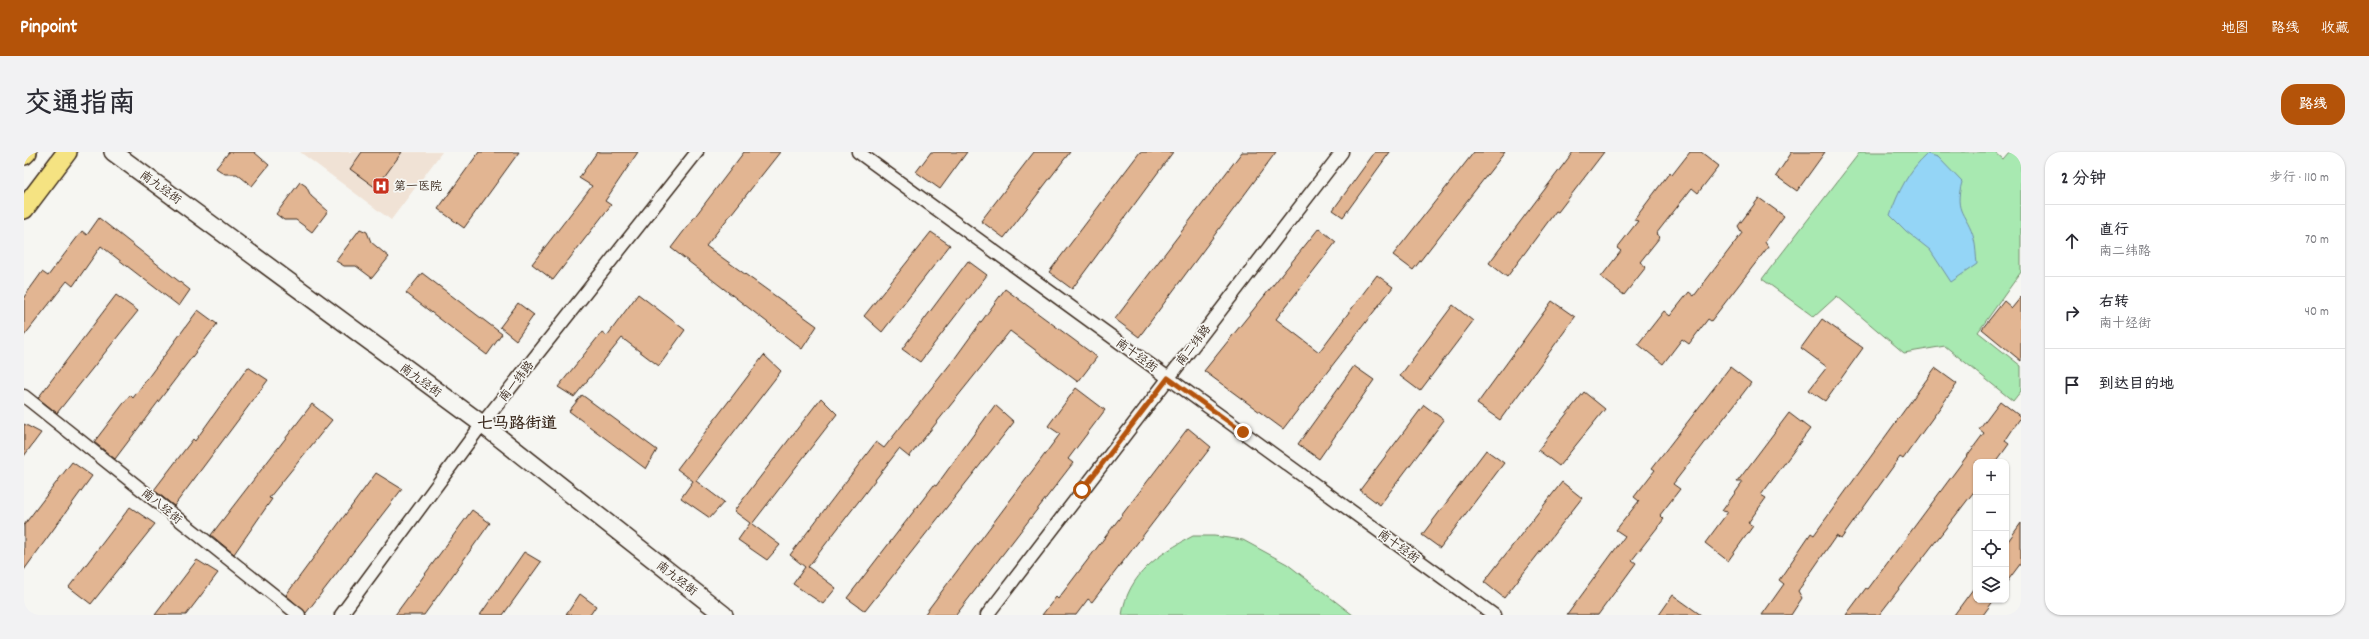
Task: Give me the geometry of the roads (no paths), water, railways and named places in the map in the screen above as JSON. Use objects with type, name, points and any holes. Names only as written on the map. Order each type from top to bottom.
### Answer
[{"type":"main road","points":[[24,155],[27,152]]},
{"type":"main road","points":[[24,209],[67,152]]},
{"type":"main road","name":"南九经街","points":[[113,152],[482,424],[724,615]]},
{"type":"street","name":"南一纬路","points":[[341,615],[482,424],[697,152]]},
{"type":"street","name":"南十经街","points":[[858,152],[1494,615]]},
{"type":"street","name":"南二纬路","points":[[988,615],[1342,152]]},
{"type":"street","name":"南八经街","points":[[24,396],[299,615]]},
{"type":"water","points":[[1927,154],[1938,157],[1962,182],[1959,201],[1960,207],[1975,242],[1977,264],[1951,282],[1930,250],[1906,231],[1890,215],[1909,174]]},
{"type":"place","name":"第一医院","points":[[381,186]]},
{"type":"district","name":"七马路街道","points":[[517,422]]}]
